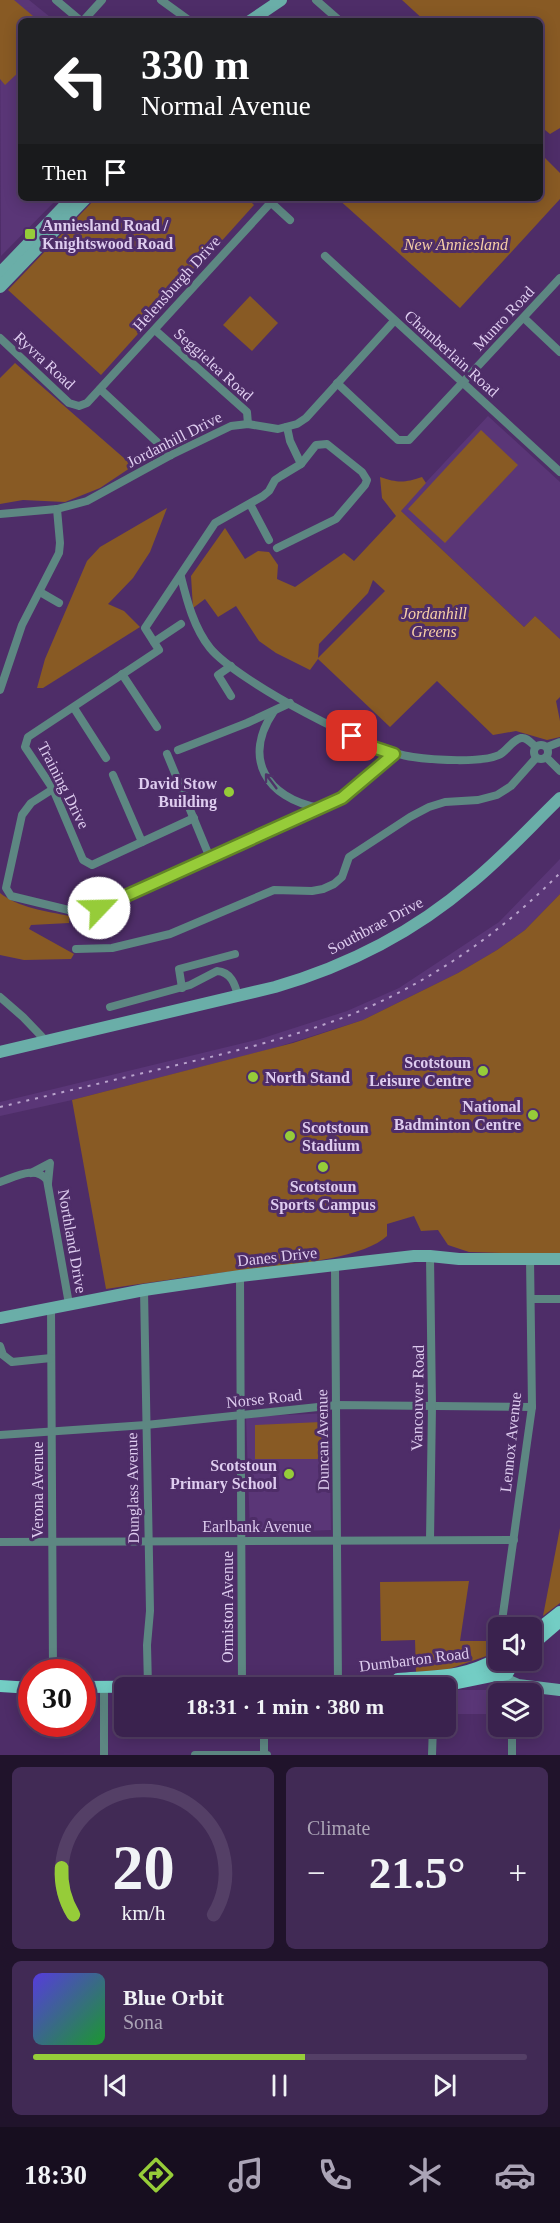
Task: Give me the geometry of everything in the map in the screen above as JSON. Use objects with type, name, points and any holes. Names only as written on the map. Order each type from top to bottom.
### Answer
[{"type":"main road","points":[[542,1626],[560,1612]]},
{"type":"main road","points":[[542,1637],[560,1621]]},
{"type":"main road","name":"Dumbarton Road","points":[[421,1677],[462,1673],[488,1663]]},
{"type":"main road","points":[[493,1671],[497,1676]]},
{"type":"main road","name":"Dumbarton Road","points":[[456,1683],[507,1674],[508,1671]]},
{"type":"main road","name":"Dumbarton Road","points":[[96,1687],[114,1687]]},
{"type":"main road","points":[[0,1688],[18,1688]]},
{"type":"street","points":[[57,0],[78,18]]},
{"type":"street","points":[[85,18],[102,0]]},
{"type":"street","points":[[161,0],[186,18]]},
{"type":"street","points":[[316,0],[337,18]]},
{"type":"street","points":[[254,18],[277,3]]},
{"type":"street","points":[[263,18],[277,3]]},
{"type":"street","points":[[0,287],[4,270],[69,201]]},
{"type":"street","points":[[4,270],[83,201]]},
{"type":"street","name":"Helensburgh Drive","points":[[100,389],[269,201]]},
{"type":"street","points":[[273,201],[290,220]]},
{"type":"street","name":"Chamberlain Road","points":[[325,256],[560,472]]},
{"type":"street","name":"Munro Road","points":[[337,383],[398,440],[409,440],[560,278]]},
{"type":"street","points":[[524,318],[560,352]]},
{"type":"street","points":[[302,464],[290,441],[287,427],[306,418],[394,321]]},
{"type":"street","name":"Seggielea Road","points":[[155,330],[246,412],[249,424]]},
{"type":"street","name":"Ryvra Road","points":[[0,338],[69,403],[79,406],[87,402],[100,389]]},
{"type":"street","points":[[100,389],[171,455]]},
{"type":"street","name":"Jordanhill Drive","points":[[0,514],[57,509],[87,501],[171,455],[231,426],[249,424],[278,429],[287,427]]},
{"type":"street","points":[[181,624],[154,642],[146,628],[215,523],[270,491],[275,480],[302,464],[316,445],[324,443],[362,472],[367,480],[365,485],[336,519],[277,548]]},
{"type":"street","points":[[250,504],[269,540]]},
{"type":"street","points":[[0,690],[21,625],[59,553],[57,509]]},
{"type":"street","points":[[180,577],[194,621],[209,646],[231,666],[290,703],[370,746],[394,754],[449,760],[500,755],[514,741],[521,738],[527,739],[536,747]]},
{"type":"street","points":[[40,592],[59,603]]},
{"type":"street","name":"Training Drive","points":[[154,642],[159,650],[28,737],[26,747],[53,789],[83,860],[87,864],[92,865],[194,818]]},
{"type":"street","points":[[231,666],[218,675],[231,696]]},
{"type":"street","points":[[122,674],[157,727]]},
{"type":"street","points":[[178,750],[290,703]]},
{"type":"street","points":[[74,708],[106,758]]},
{"type":"street","points":[[274,711],[261,736],[262,768],[271,783],[290,800],[319,808]]},
{"type":"street","points":[[536,747],[543,745],[547,747],[560,742]]},
{"type":"street","points":[[536,747],[534,754],[536,758]]},
{"type":"street","points":[[546,758],[547,747]]},
{"type":"street","points":[[167,754],[210,858]]},
{"type":"street","points":[[53,789],[31,803],[22,815],[5,884],[11,896],[81,914],[99,908],[342,798],[394,754]]},
{"type":"street","points":[[536,758],[540,760],[546,758]]},
{"type":"street","points":[[76,949],[112,948],[170,934],[274,890],[323,889],[342,877],[349,857],[410,817],[445,802],[478,800],[497,795],[511,786],[536,758]]},
{"type":"street","points":[[546,758],[560,771]]},
{"type":"street","points":[[113,775],[142,842]]},
{"type":"street","name":"Southbrae Drive","points":[[0,1052],[238,996],[290,982],[354,958],[406,931],[437,910],[471,883],[560,798]]},
{"type":"street","points":[[182,988],[179,969],[235,954]]},
{"type":"street","points":[[110,1007],[182,988],[217,971],[231,978],[238,996]]},
{"type":"street","points":[[0,997],[46,1041]]},
{"type":"street","name":"Northland Drive","points":[[0,1182],[31,1173],[50,1163],[48,1183],[69,1304]]},
{"type":"street","name":"Northland Drive","points":[[31,1173],[42,1174],[48,1183]]},
{"type":"street","name":"Danes Drive","points":[[0,1318],[144,1290],[240,1276],[430,1256],[459,1259],[560,1259]]},
{"type":"street","name":"Vancouver Road","points":[[430,1256],[432,1406],[430,1540]]},
{"type":"street","name":"Lennox Avenue","points":[[503,1617],[532,1407],[530,1258]]},
{"type":"street","name":"Duncan Avenue","points":[[335,1267],[338,1677]]},
{"type":"street","name":"Ormiston Avenue","points":[[240,1276],[242,1677]]},
{"type":"street","name":"Dunglass Avenue","points":[[144,1290],[148,1677]]},
{"type":"street","points":[[531,1299],[560,1299]]},
{"type":"street","name":"Verona Avenue","points":[[51,1308],[53,1659]]},
{"type":"street","points":[[0,1346],[3,1360],[15,1362],[51,1358]]},
{"type":"street","name":"Norse Road","points":[[0,1435],[146,1425],[337,1405],[532,1407]]},
{"type":"street","name":"Earlbank Avenue","points":[[0,1542],[514,1539]]},
{"type":"street","points":[[497,1676],[516,1683]]},
{"type":"street","points":[[104,1687],[104,1755]]},
{"type":"street","points":[[542,1688],[560,1690]]},
{"type":"street","points":[[195,1755],[265,1755],[264,1737]]},
{"type":"street","points":[[432,1755],[433,1737]]},
{"type":"street","points":[[512,1737],[512,1755]]},
{"type":"shaded area","points":[[0,0],[29,0],[51,18],[18,18],[18,201],[55,201],[1,256]]},
{"type":"shaded area","name":"Jordanhill Greens","points":[[488,416],[560,482],[560,639],[535,616],[524,627],[400,510]]},
{"type":"shaded area","points":[[560,859],[560,894],[525,930],[458,973],[363,1020],[271,1049],[0,1116],[0,1102],[260,1039],[347,1011],[399,988],[499,922]]},
{"type":"shaded area","name":"Scotstoun Primary School","points":[[329,1413],[331,1530],[250,1533],[246,1417]]},
{"type":"shaded area","points":[[456,1690],[488,1690],[488,1714],[456,1714]]},
{"type":"green space","points":[[0,0],[14,0],[35,18],[18,18],[18,73],[5,85],[0,79]]},
{"type":"green space","points":[[402,0],[560,0],[560,128],[550,134],[543,128],[543,18],[422,18]]},
{"type":"green space","name":"New Anniesland","points":[[543,156],[560,173],[560,199],[460,308],[340,201],[543,201]]},
{"type":"green space","points":[[93,201],[250,201],[254,205],[101,375],[8,290]]},
{"type":"green space","points":[[250,296],[278,323],[252,351],[223,325]]},
{"type":"green space","points":[[15,363],[133,466],[100,488],[65,502],[23,500],[0,504],[0,378]]},
{"type":"green space","points":[[481,430],[518,465],[445,543],[408,509]]},
{"type":"green space","name":"Jordanhill Greens","points":[[380,477],[401,482],[422,477],[426,483],[401,511],[524,627],[535,616],[560,639],[560,697],[556,701],[560,737],[547,740],[516,731],[493,735],[437,681],[390,727],[318,659],[310,670],[276,653],[259,641],[236,606],[218,617],[205,599],[193,608],[191,576],[225,528],[245,559],[258,551],[269,552],[278,565],[277,579],[295,587],[344,553],[354,561],[396,516],[382,498]],"holes":[[[373,580],[385,591],[318,658],[319,644],[368,593]]]},
{"type":"green space","points":[[167,508],[150,552],[133,578],[108,604],[124,611],[140,627],[43,688],[37,688],[45,659],[87,561],[100,547]]},
{"type":"green space","points":[[0,893],[24,906],[69,916],[69,923],[31,925],[29,929],[74,954],[71,959],[24,960],[0,955]]},
{"type":"green space","name":"Scotstoun Sports Campus","points":[[560,894],[560,1255],[469,1252],[448,1245],[438,1230],[421,1231],[414,1216],[387,1224],[387,1236],[373,1245],[330,1258],[106,1289],[72,1100],[293,1043],[363,1020],[458,973],[497,950],[525,930]]},
{"type":"green space","points":[[321,1422],[322,1459],[255,1459],[255,1425]]},
{"type":"green space","points":[[560,1528],[560,1603],[543,1616]]},
{"type":"green space","points":[[469,1581],[460,1641],[488,1641],[488,1655],[446,1670],[416,1672],[415,1640],[381,1641],[380,1582]]},
{"type":"railway","points":[[0,1107],[199,1060],[289,1036],[355,1013],[411,986],[465,953],[538,895],[560,873]]},
{"type":"place","name":"Anniesland Road / Knightswood Road","points":[[30,234]]},
{"type":"place","name":"David Stow Building","points":[[229,792]]},
{"type":"place","name":"Scotstoun Leisure Centre","points":[[483,1071]]},
{"type":"place","name":"North Stand","points":[[253,1077]]},
{"type":"place","name":"National Badminton Centre","points":[[533,1115]]},
{"type":"place","name":"Scotstoun Stadium","points":[[290,1136]]},
{"type":"place","name":"Scotstoun Sports Campus","points":[[323,1167]]},
{"type":"place","name":"Scotstoun Primary School","points":[[289,1474]]},
{"type":"route","points":[[99,908],[342,798],[394,754],[370,746],[352,736]]}]
